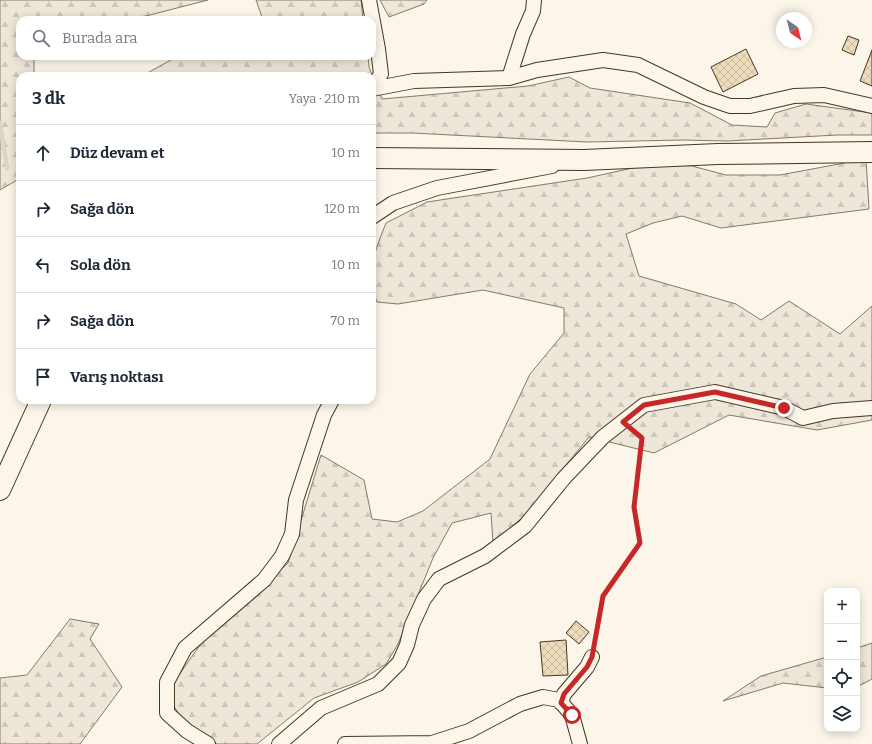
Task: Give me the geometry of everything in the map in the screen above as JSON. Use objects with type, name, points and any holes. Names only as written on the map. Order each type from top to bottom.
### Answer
[{"type":"main road","points":[[376,158],[584,160],[718,154],[872,152]]},
{"type":"main road","points":[[0,490],[39,404]]},
{"type":"street","points":[[370,0],[373,16]]},
{"type":"street","points":[[509,78],[523,34],[533,11],[534,0]]},
{"type":"street","points":[[376,37],[381,74],[376,82]]},
{"type":"street","points":[[376,88],[414,81],[509,78],[537,70],[603,60],[638,65],[704,97],[730,106],[750,106],[794,96],[824,95],[872,106]]},
{"type":"street","points":[[376,215],[393,203],[437,188],[584,160]]},
{"type":"street","points":[[279,744],[321,708],[378,684],[399,663],[407,645],[412,625],[424,599],[439,579],[485,556],[525,526],[564,478],[604,437],[644,405],[715,392],[784,408],[803,418],[833,411],[872,408]]},
{"type":"street","points":[[208,744],[187,731],[167,713],[167,682],[185,648],[264,580],[282,556],[292,534],[296,500],[324,415],[330,404]]},
{"type":"street","points":[[561,703],[564,694],[587,667],[592,657]]},
{"type":"street","points":[[345,744],[432,743],[470,731],[520,704],[544,697],[559,700],[572,715],[580,744]]},
{"type":"path","points":[[592,657],[603,596],[640,543],[634,507],[642,438],[623,422]]},
{"type":"green space","points":[[0,0],[208,0],[146,16],[16,16],[16,60],[34,60],[34,72],[16,72],[16,181],[0,190]]},
{"type":"green space","points":[[256,0],[361,0],[363,16],[262,16]]},
{"type":"green space","points":[[380,0],[427,0],[424,4],[389,17]]},
{"type":"green space","points":[[171,60],[368,60],[371,72],[149,72]]},
{"type":"green space","points":[[569,77],[590,88],[690,103],[732,125],[767,127],[775,113],[806,104],[872,113],[872,135],[837,135],[727,141],[683,140],[587,142],[412,133],[376,133],[376,84],[382,99],[528,86]]},
{"type":"green space","points":[[866,159],[869,209],[721,228],[682,216],[653,223],[626,234],[639,276],[736,304],[761,320],[789,301],[840,334],[872,306],[872,420],[817,430],[729,415],[654,453],[589,437],[524,516],[493,543],[491,513],[452,523],[433,558],[398,644],[386,664],[358,682],[314,698],[257,744],[217,744],[182,720],[173,704],[174,682],[200,645],[288,563],[321,455],[364,480],[372,519],[397,522],[423,511],[490,459],[530,374],[564,333],[564,308],[483,290],[398,304],[377,302],[376,249],[386,223],[427,202],[587,178],[669,160],[726,175],[780,175]]},
{"type":"green space","points":[[70,619],[99,624],[90,639],[122,687],[80,744],[0,744],[0,678],[27,675]]},
{"type":"green space","points":[[872,643],[872,679],[860,685],[860,660],[860,647]]},
{"type":"green space","points":[[824,658],[824,688],[783,683],[723,701],[761,676]]},
{"type":"building","points":[[848,36],[859,40],[854,55],[842,50]]},
{"type":"building","points":[[746,49],[758,74],[723,92],[711,67]]},
{"type":"building","points":[[872,50],[872,86],[860,81]]},
{"type":"building","points":[[576,621],[589,632],[579,644],[566,633]]},
{"type":"building","points":[[566,640],[568,675],[543,676],[540,642]]},
{"type":"waterway","points":[[0,123],[7,168]]},
{"type":"route","points":[[572,715],[561,703],[564,694],[587,667],[592,657],[603,596],[640,543],[634,507],[642,438],[623,422],[644,405],[715,392],[784,408]]}]
